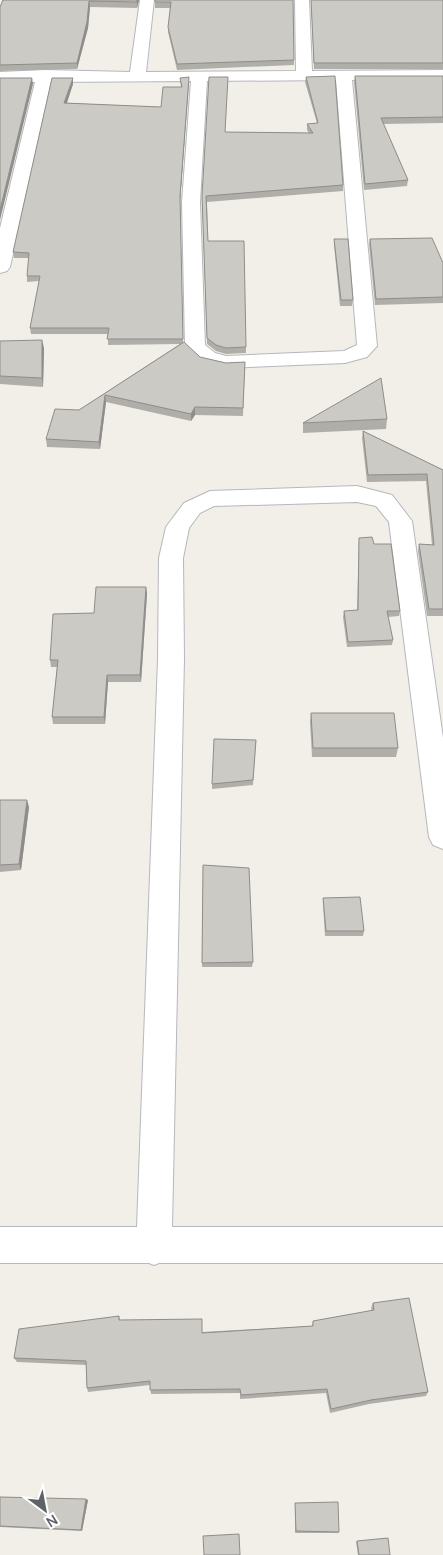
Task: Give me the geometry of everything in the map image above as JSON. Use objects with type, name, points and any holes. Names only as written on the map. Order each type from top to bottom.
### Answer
[{"type":"street","points":[[138,75],[147,0]]},
{"type":"street","points":[[302,0],[304,76]]},
{"type":"street","points":[[0,267],[45,75]]},
{"type":"street","points":[[0,76],[443,75]]},
{"type":"street","points":[[199,76],[191,202],[195,347],[208,358],[226,362],[345,357],[360,353],[367,346],[344,76]]},
{"type":"street","points":[[154,1247],[171,668],[170,558],[178,526],[192,508],[210,499],[220,498],[357,494],[384,500],[400,521],[443,837]]},
{"type":"street","points":[[0,1245],[154,1247],[443,1246]]},
{"type":"building","points":[[3,0],[137,0],[137,2],[89,1],[87,22],[77,63],[0,65],[0,7]]},
{"type":"building","points":[[155,0],[293,0],[294,60],[177,64],[168,27],[171,2],[155,2]]},
{"type":"building","points":[[311,0],[443,0],[443,63],[314,63]]},
{"type":"building","points":[[335,76],[343,185],[206,196],[208,241],[244,241],[246,347],[226,348],[216,345],[207,338],[202,196],[209,77],[228,77],[225,132],[313,133],[307,124],[318,123],[306,77]]},
{"type":"building","points":[[355,76],[443,76],[443,117],[381,118],[408,180],[365,184]]},
{"type":"building","points":[[189,77],[180,196],[183,339],[107,339],[109,328],[30,328],[40,276],[27,276],[29,253],[13,252],[52,78],[73,78],[64,103],[161,107],[163,87],[182,87],[180,78]]},
{"type":"building","points":[[0,78],[32,78],[0,210]]},
{"type":"building","points":[[432,238],[443,263],[443,297],[376,299],[370,239]]},
{"type":"building","points":[[334,239],[348,239],[353,300],[341,300]]},
{"type":"building","points":[[42,340],[42,378],[0,376],[0,341]]},
{"type":"building","points":[[184,342],[200,357],[226,363],[245,362],[243,408],[195,407],[191,414],[105,395],[99,442],[46,439],[55,409],[79,410]]},
{"type":"building","points":[[381,378],[387,419],[303,423]]},
{"type":"building","points":[[363,431],[443,470],[443,609],[429,609],[419,544],[434,545],[427,474],[368,475]]},
{"type":"building","points":[[372,537],[374,544],[391,544],[400,611],[387,611],[393,640],[348,642],[344,611],[358,610],[359,538]]},
{"type":"building","points":[[96,587],[146,587],[140,675],[107,675],[104,717],[52,717],[58,660],[50,660],[53,614],[94,613]]},
{"type":"building","points":[[311,713],[394,713],[398,748],[313,748]]},
{"type":"building","points":[[214,739],[256,740],[253,780],[212,784]]},
{"type":"building","points":[[0,800],[27,800],[19,864],[0,865]]},
{"type":"building","points":[[203,865],[249,868],[253,962],[202,963]]},
{"type":"building","points":[[360,897],[364,931],[326,931],[323,898]]},
{"type":"building","points":[[409,1298],[428,1392],[371,1400],[331,1409],[327,1389],[241,1395],[240,1389],[150,1390],[150,1381],[87,1388],[86,1361],[14,1358],[19,1329],[119,1316],[119,1320],[202,1319],[202,1333],[313,1326],[313,1321],[374,1310],[373,1303]]},
{"type":"building","points":[[0,1497],[86,1499],[81,1530],[0,1526]]},
{"type":"building","points":[[338,1502],[339,1532],[296,1531],[295,1503]]},
{"type":"building","points":[[239,1534],[240,1555],[204,1555],[203,1536]]},
{"type":"building","points":[[388,1538],[390,1555],[359,1555],[357,1541]]}]
